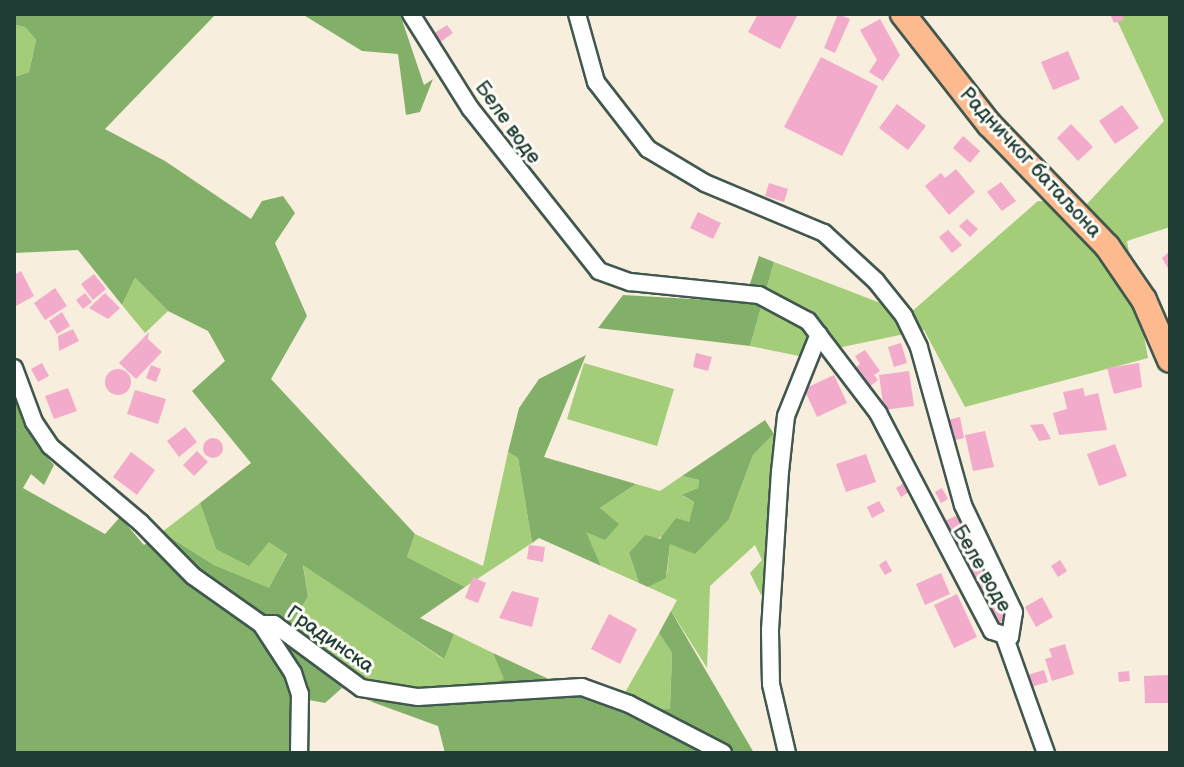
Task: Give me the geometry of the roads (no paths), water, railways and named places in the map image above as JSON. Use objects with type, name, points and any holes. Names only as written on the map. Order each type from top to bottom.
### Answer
[{"type":"main road","name":"Радничког батаљона","points":[[903,14],[989,124],[1107,246],[1144,300],[1170,360]]},
{"type":"street","name":"Беле воде","points":[[411,14],[470,108],[599,271],[630,282],[759,295],[785,305],[819,334],[878,413],[938,535],[992,631],[1005,638],[1013,633],[1014,612],[963,505],[919,347],[904,316],[824,233],[705,183],[648,149],[596,82],[577,14]]},
{"type":"street","points":[[787,753],[771,684],[770,630],[780,472],[786,416],[819,334]]},
{"type":"street","name":"Градинска","points":[[14,368],[34,422],[50,446],[141,523],[193,576],[261,624],[274,624],[361,688],[418,697],[582,687],[629,704],[723,753]]},
{"type":"street","points":[[261,624],[293,673],[300,694],[299,753]]},
{"type":"street","points":[[1005,638],[1046,753]]}]
